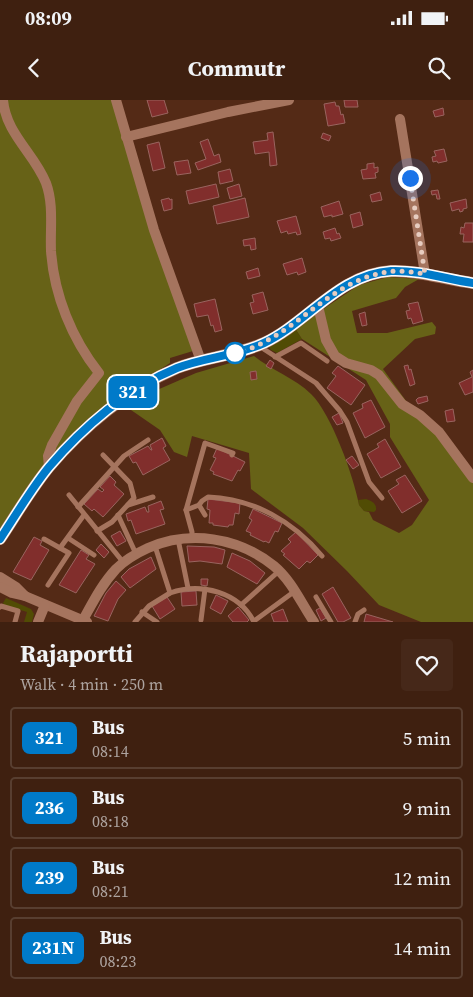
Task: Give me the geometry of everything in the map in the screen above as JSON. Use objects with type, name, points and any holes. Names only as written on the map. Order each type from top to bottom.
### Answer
[{"type":"street","points":[[3,100],[9,125],[15,137],[33,161],[46,184],[51,207],[52,264],[58,294],[78,342],[87,358],[99,373],[77,401],[52,445],[48,456],[50,467]]},
{"type":"street","points":[[116,100],[154,230],[201,361]]},
{"type":"street","points":[[126,137],[228,112],[289,100]]},
{"type":"street","points":[[400,120],[425,274]]},
{"type":"street","points":[[0,539],[50,467],[96,420],[161,376],[177,368],[259,345],[287,329],[339,290],[366,276],[389,271],[425,274],[473,283]]},
{"type":"street","points":[[318,306],[326,340],[336,356],[346,363],[371,370],[379,375],[402,404],[420,415],[439,432],[473,478]]},
{"type":"street","points":[[0,587],[85,621],[103,584],[123,562],[155,545],[192,537],[211,539],[231,543],[250,551],[279,571],[296,591],[314,622]]},
{"type":"street","points":[[0,577],[16,587],[25,596]]},
{"type":"street","points":[[38,622],[45,605]]},
{"type":"lane","points":[[275,356],[301,343],[327,361]]},
{"type":"lane","points":[[259,345],[316,383],[340,411],[369,482],[382,498]]},
{"type":"lane","points":[[78,507],[124,456],[148,440]]},
{"type":"lane","points":[[192,537],[186,510],[205,443],[234,453],[232,455]]},
{"type":"lane","points":[[96,531],[112,522],[134,498],[134,491],[130,483],[102,456]]},
{"type":"lane","points":[[69,495],[96,531],[123,562]]},
{"type":"lane","points":[[128,505],[153,497]]},
{"type":"lane","points":[[186,510],[200,505],[208,497],[239,501],[252,505],[268,512],[296,529],[322,556]]},
{"type":"lane","points":[[200,505],[205,516]]},
{"type":"lane","points":[[60,548],[84,515]]},
{"type":"lane","points":[[118,515],[136,554]]},
{"type":"lane","points":[[44,538],[69,553],[48,585]]},
{"type":"lane","points":[[68,538],[94,555]]},
{"type":"lane","points":[[178,539],[188,588]]},
{"type":"lane","points":[[155,545],[170,593]]},
{"type":"lane","points":[[241,605],[279,571]]},
{"type":"lane","points":[[135,622],[149,606],[170,593],[188,588],[220,592],[241,605],[254,621],[296,591]]},
{"type":"lane","points":[[201,620],[205,589]]},
{"type":"lane","points":[[316,597],[332,622]]},
{"type":"lane","points":[[0,607],[18,611],[15,622]]},
{"type":"lane","points":[[356,622],[358,614],[364,610]]},
{"type":"lane","points":[[142,612],[156,622]]},
{"type":"shaded area","points":[[0,100],[113,100],[193,351],[170,358],[170,363],[115,399],[0,528]]},
{"type":"shaded area","points":[[388,277],[419,279],[405,287],[396,298],[352,311],[357,333],[387,333],[432,322],[436,327],[435,334],[415,339],[383,369],[409,405],[473,471],[473,622],[421,622],[379,605],[303,528],[251,489],[249,453],[192,436],[187,457],[174,452],[160,430],[131,410],[157,390],[196,373],[254,356],[305,388],[319,403],[341,446],[359,505],[364,511],[369,512],[373,520],[399,533],[412,525],[429,500],[390,437],[390,424],[366,380],[302,339],[295,328],[359,285]]},
{"type":"shaded area","points":[[295,328],[302,339],[277,353],[271,350],[269,347],[271,343]]},
{"type":"shaded area","points":[[366,499],[375,504],[376,510],[374,512],[364,511],[359,505],[358,500]]},
{"type":"shaded area","points":[[6,598],[31,609],[34,614],[32,622],[24,622],[27,612],[4,605],[3,603]]},
{"type":"building","points":[[147,100],[164,100],[168,113],[152,117]]},
{"type":"building","points":[[344,100],[357,100],[358,107],[345,107]]},
{"type":"building","points":[[335,102],[336,106],[339,106],[341,115],[343,114],[345,123],[328,126],[324,104]]},
{"type":"building","points":[[443,108],[444,115],[435,117],[433,111]]},
{"type":"building","points":[[273,132],[277,165],[270,166],[269,152],[255,154],[253,142],[268,140],[267,133]]},
{"type":"building","points":[[323,133],[331,136],[329,141],[321,138]]},
{"type":"building","points":[[208,139],[214,156],[219,154],[221,162],[198,170],[195,163],[206,159],[200,142]]},
{"type":"building","points":[[159,142],[165,168],[153,171],[147,145]]},
{"type":"building","points":[[444,149],[447,161],[433,162],[432,157],[436,156],[434,151]]},
{"type":"building","points":[[188,160],[191,173],[177,175],[174,162]]},
{"type":"building","points":[[374,163],[374,168],[378,167],[378,172],[375,173],[376,178],[363,179],[361,170],[367,169],[367,164]]},
{"type":"building","points":[[230,169],[233,181],[220,184],[218,172]]},
{"type":"building","points":[[216,184],[219,197],[189,204],[186,191]]},
{"type":"building","points":[[239,184],[242,196],[230,199],[227,188]]},
{"type":"building","points":[[438,190],[440,199],[437,199],[436,194],[432,195],[431,191]]},
{"type":"building","points":[[380,192],[382,200],[372,202],[370,195]]},
{"type":"building","points":[[169,198],[170,200],[172,199],[172,209],[164,211],[161,200]]},
{"type":"building","points":[[245,198],[249,217],[217,224],[213,206]]},
{"type":"building","points":[[466,199],[467,208],[460,212],[459,209],[452,211],[450,203]]},
{"type":"building","points":[[339,201],[343,214],[324,217],[321,207]]},
{"type":"building","points":[[360,212],[363,225],[353,228],[350,215]]},
{"type":"building","points":[[296,216],[301,234],[297,235],[296,232],[288,234],[287,231],[281,233],[277,221]]},
{"type":"building","points":[[465,223],[473,223],[473,242],[463,242],[464,234],[460,234],[461,227],[464,228]]},
{"type":"building","points":[[335,228],[341,238],[331,241],[330,238],[325,239],[323,232]]},
{"type":"building","points":[[255,238],[256,249],[251,250],[250,245],[244,246],[243,240]]},
{"type":"building","points":[[302,258],[306,272],[298,275],[297,272],[287,275],[283,264]]},
{"type":"building","points":[[258,268],[260,276],[248,279],[246,272]]},
{"type":"building","points":[[263,292],[268,310],[253,314],[250,303],[254,302],[252,295]]},
{"type":"building","points":[[215,299],[222,330],[215,332],[208,315],[197,317],[194,304]]},
{"type":"building","points":[[418,302],[423,321],[413,324],[411,318],[408,319],[406,311],[410,310],[408,304]]},
{"type":"building","points":[[365,312],[367,325],[362,326],[359,314]]},
{"type":"building","points":[[270,360],[274,363],[271,369],[266,366]]},
{"type":"building","points":[[408,365],[415,384],[410,386],[404,366]]},
{"type":"building","points":[[338,366],[365,385],[351,405],[327,388],[336,376],[332,373]]},
{"type":"building","points":[[473,370],[473,392],[465,395],[459,383],[472,377],[470,372]]},
{"type":"building","points":[[256,371],[257,379],[251,380],[250,372]]},
{"type":"building","points":[[427,396],[428,401],[418,404],[416,400],[418,398]]},
{"type":"building","points":[[371,400],[385,427],[365,438],[353,413],[363,408],[362,404]]},
{"type":"building","points":[[453,409],[455,421],[447,422],[445,411]]},
{"type":"building","points":[[339,413],[343,423],[337,425],[332,417]]},
{"type":"building","points":[[162,438],[166,446],[163,448],[170,460],[143,475],[136,462],[133,463],[129,456],[148,446],[152,450],[150,445]]},
{"type":"building","points":[[385,439],[401,467],[381,478],[367,454],[379,447],[377,444]]},
{"type":"building","points":[[217,448],[245,462],[232,481],[213,474],[214,472],[210,470],[216,458],[213,457]]},
{"type":"building","points":[[352,456],[359,465],[353,469],[346,460]]},
{"type":"building","points":[[405,475],[422,501],[402,513],[388,491],[399,484],[396,480]]},
{"type":"building","points":[[110,476],[116,482],[114,485],[124,494],[103,517],[94,509],[92,511],[84,504],[98,489],[102,492],[104,490],[100,487]]},
{"type":"building","points":[[208,499],[240,503],[239,514],[235,513],[233,525],[228,527],[209,523],[210,510],[207,509]]},
{"type":"building","points":[[161,501],[164,509],[160,510],[165,524],[136,534],[131,520],[128,521],[126,514],[145,507],[147,512],[149,512],[148,506]]},
{"type":"building","points":[[253,509],[282,523],[278,532],[275,531],[269,543],[250,535],[251,533],[246,531],[252,520],[249,518]]},
{"type":"building","points":[[120,531],[126,541],[117,546],[111,536]]},
{"type":"building","points":[[296,532],[318,555],[310,563],[307,561],[299,569],[281,551],[291,542],[288,539]]},
{"type":"building","points":[[34,537],[42,541],[40,545],[49,550],[31,580],[13,572]]},
{"type":"building","points":[[101,544],[109,552],[104,558],[96,550]]},
{"type":"building","points":[[187,546],[214,547],[225,550],[222,564],[200,561],[189,562]]},
{"type":"building","points":[[81,550],[89,555],[86,559],[95,564],[76,593],[59,585]]},
{"type":"building","points":[[232,553],[250,561],[265,573],[257,584],[227,567]]},
{"type":"building","points":[[151,557],[156,569],[130,588],[121,577],[129,569]]},
{"type":"building","points":[[201,579],[208,579],[207,586],[201,585]]},
{"type":"building","points":[[116,581],[126,590],[118,599],[108,621],[94,616],[106,593]]},
{"type":"building","points":[[333,587],[351,618],[343,622],[338,622],[322,594]]},
{"type":"building","points":[[196,591],[197,605],[182,606],[181,592]]},
{"type":"building","points":[[216,595],[228,601],[221,614],[210,608]]},
{"type":"building","points":[[167,597],[175,609],[160,619],[152,606]]},
{"type":"building","points":[[238,607],[249,620],[247,622],[233,622],[228,616]]},
{"type":"building","points":[[320,608],[326,618],[321,621],[316,610]]},
{"type":"building","points":[[283,609],[288,622],[274,622],[271,614]]},
{"type":"building","points":[[366,614],[393,622],[364,622]]},
{"type":"bus line","name":"321","points":[[0,539],[36,484],[72,442],[96,420],[120,402],[161,376],[177,368],[250,349],[267,342],[333,294],[366,276],[389,271],[402,271],[473,283]]},
{"type":"route","points":[[235,353],[267,342],[333,294],[366,276],[389,271],[425,274],[410,178]]}]
